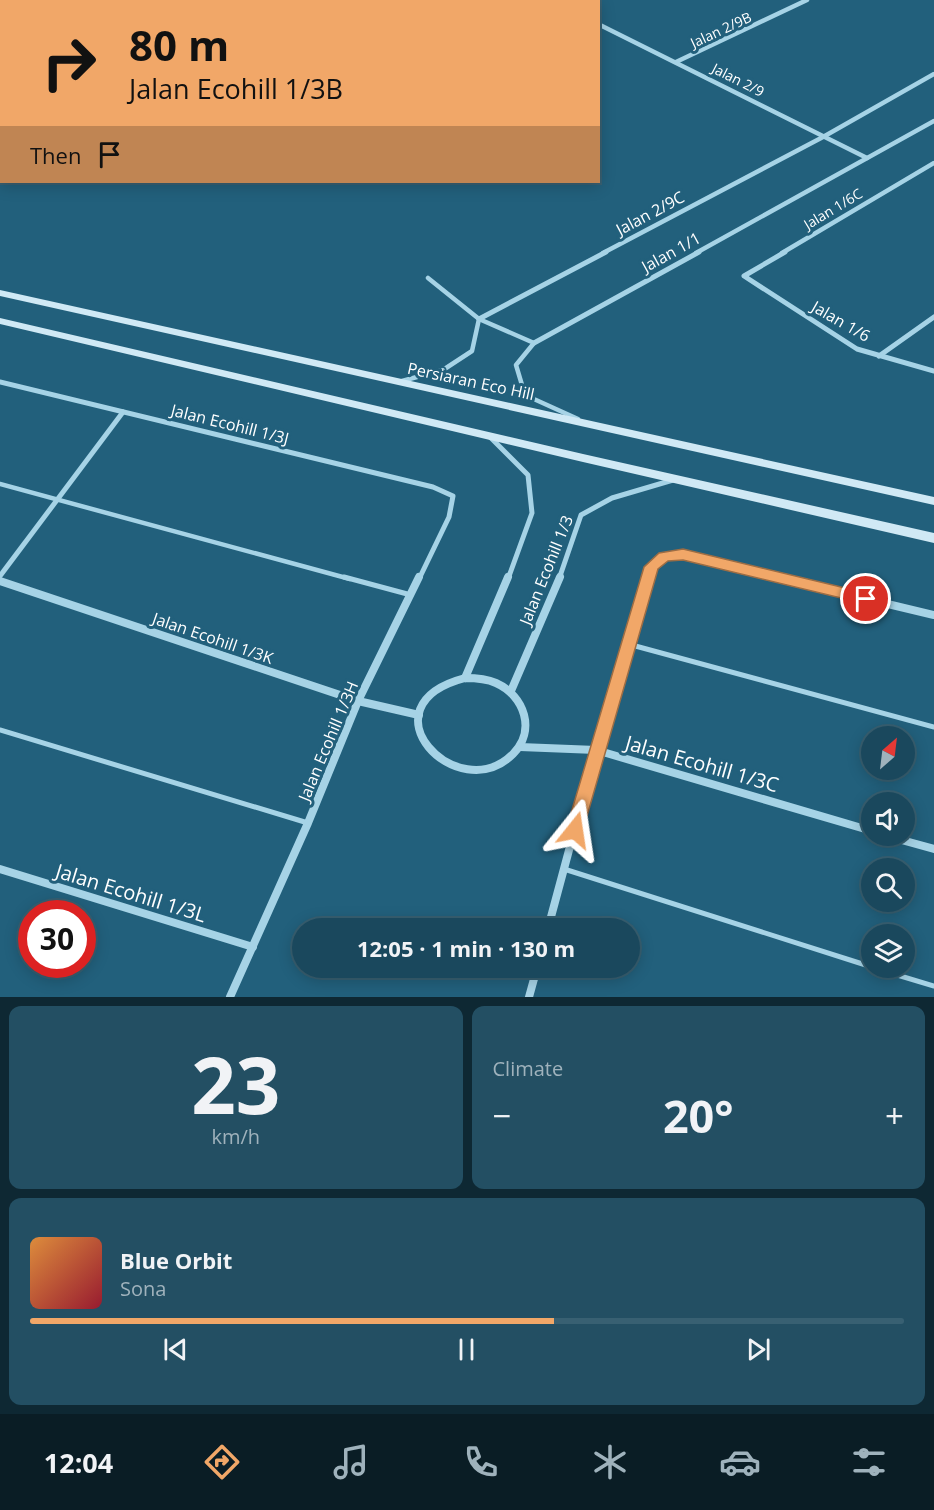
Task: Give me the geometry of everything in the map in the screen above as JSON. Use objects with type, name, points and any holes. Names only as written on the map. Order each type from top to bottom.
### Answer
[{"type":"street","name":"Jalan 2/9B","points":[[676,62],[807,0]]},
{"type":"street","name":"Jalan 2/9","points":[[600,25],[867,158]]},
{"type":"street","name":"Jalan 2/9C","points":[[479,319],[823,136],[934,74]]},
{"type":"street","name":"Jalan 1/1","points":[[534,343],[934,121]]},
{"type":"street","name":"Jalan 1/6C","points":[[744,276],[934,163]]},
{"type":"street","name":"Jalan 1/6","points":[[744,276],[857,349],[934,370]]},
{"type":"street","name":"Persiaran Eco Hill","points":[[0,293],[934,501]]},
{"type":"street","points":[[879,356],[934,317]]},
{"type":"street","points":[[0,321],[488,434],[673,480],[934,538]]},
{"type":"street","name":"Jalan Ecohill 1/3J","points":[[0,382],[433,487],[453,496]]},
{"type":"street","points":[[0,576],[123,412]]},
{"type":"street","name":"Jalan Ecohill 1/3","points":[[465,678],[516,559],[532,513],[528,475],[488,434]]},
{"type":"street","name":"Jalan Ecohill 1/3","points":[[511,691],[563,570],[581,515],[612,498],[673,480]]},
{"type":"street","name":"Jalan Ecohill 1/3H","points":[[230,997],[308,823],[358,701],[412,596],[449,517],[453,496]]},
{"type":"street","points":[[551,918],[596,750],[652,567],[664,556],[683,555],[934,615]]},
{"type":"street","name":"Jalan Ecohill 1/3K","points":[[0,581],[358,701],[419,715]]},
{"type":"street","points":[[465,678],[481,678],[511,691],[521,703],[526,717],[526,732],[520,747],[495,765],[478,769],[461,768],[446,763],[433,754],[423,742],[418,729],[419,715],[424,702],[434,690],[448,682],[465,678]]},
{"type":"street","name":"Jalan Ecohill 1/3C","points":[[520,747],[596,750],[861,828]]},
{"type":"street","points":[[915,844],[934,849]]},
{"type":"street","name":"Jalan Ecohill 1/3L","points":[[0,869],[253,947]]},
{"type":"street","points":[[529,997],[534,978]]},
{"type":"lane","points":[[428,278],[479,319],[534,343]]},
{"type":"lane","points":[[399,382],[443,370],[472,351],[479,319]]},
{"type":"lane","name":"Jalan 1/1","points":[[534,343],[516,365],[525,395],[589,424]]},
{"type":"lane","points":[[0,484],[412,596]]},
{"type":"lane","points":[[628,644],[934,727]]},
{"type":"lane","points":[[0,730],[308,823]]},
{"type":"lane","points":[[564,869],[861,963]]},
{"type":"lane","points":[[908,978],[934,986]]},
{"type":"route","points":[[575,830],[596,750],[652,567],[664,556],[683,555],[866,599]]}]
